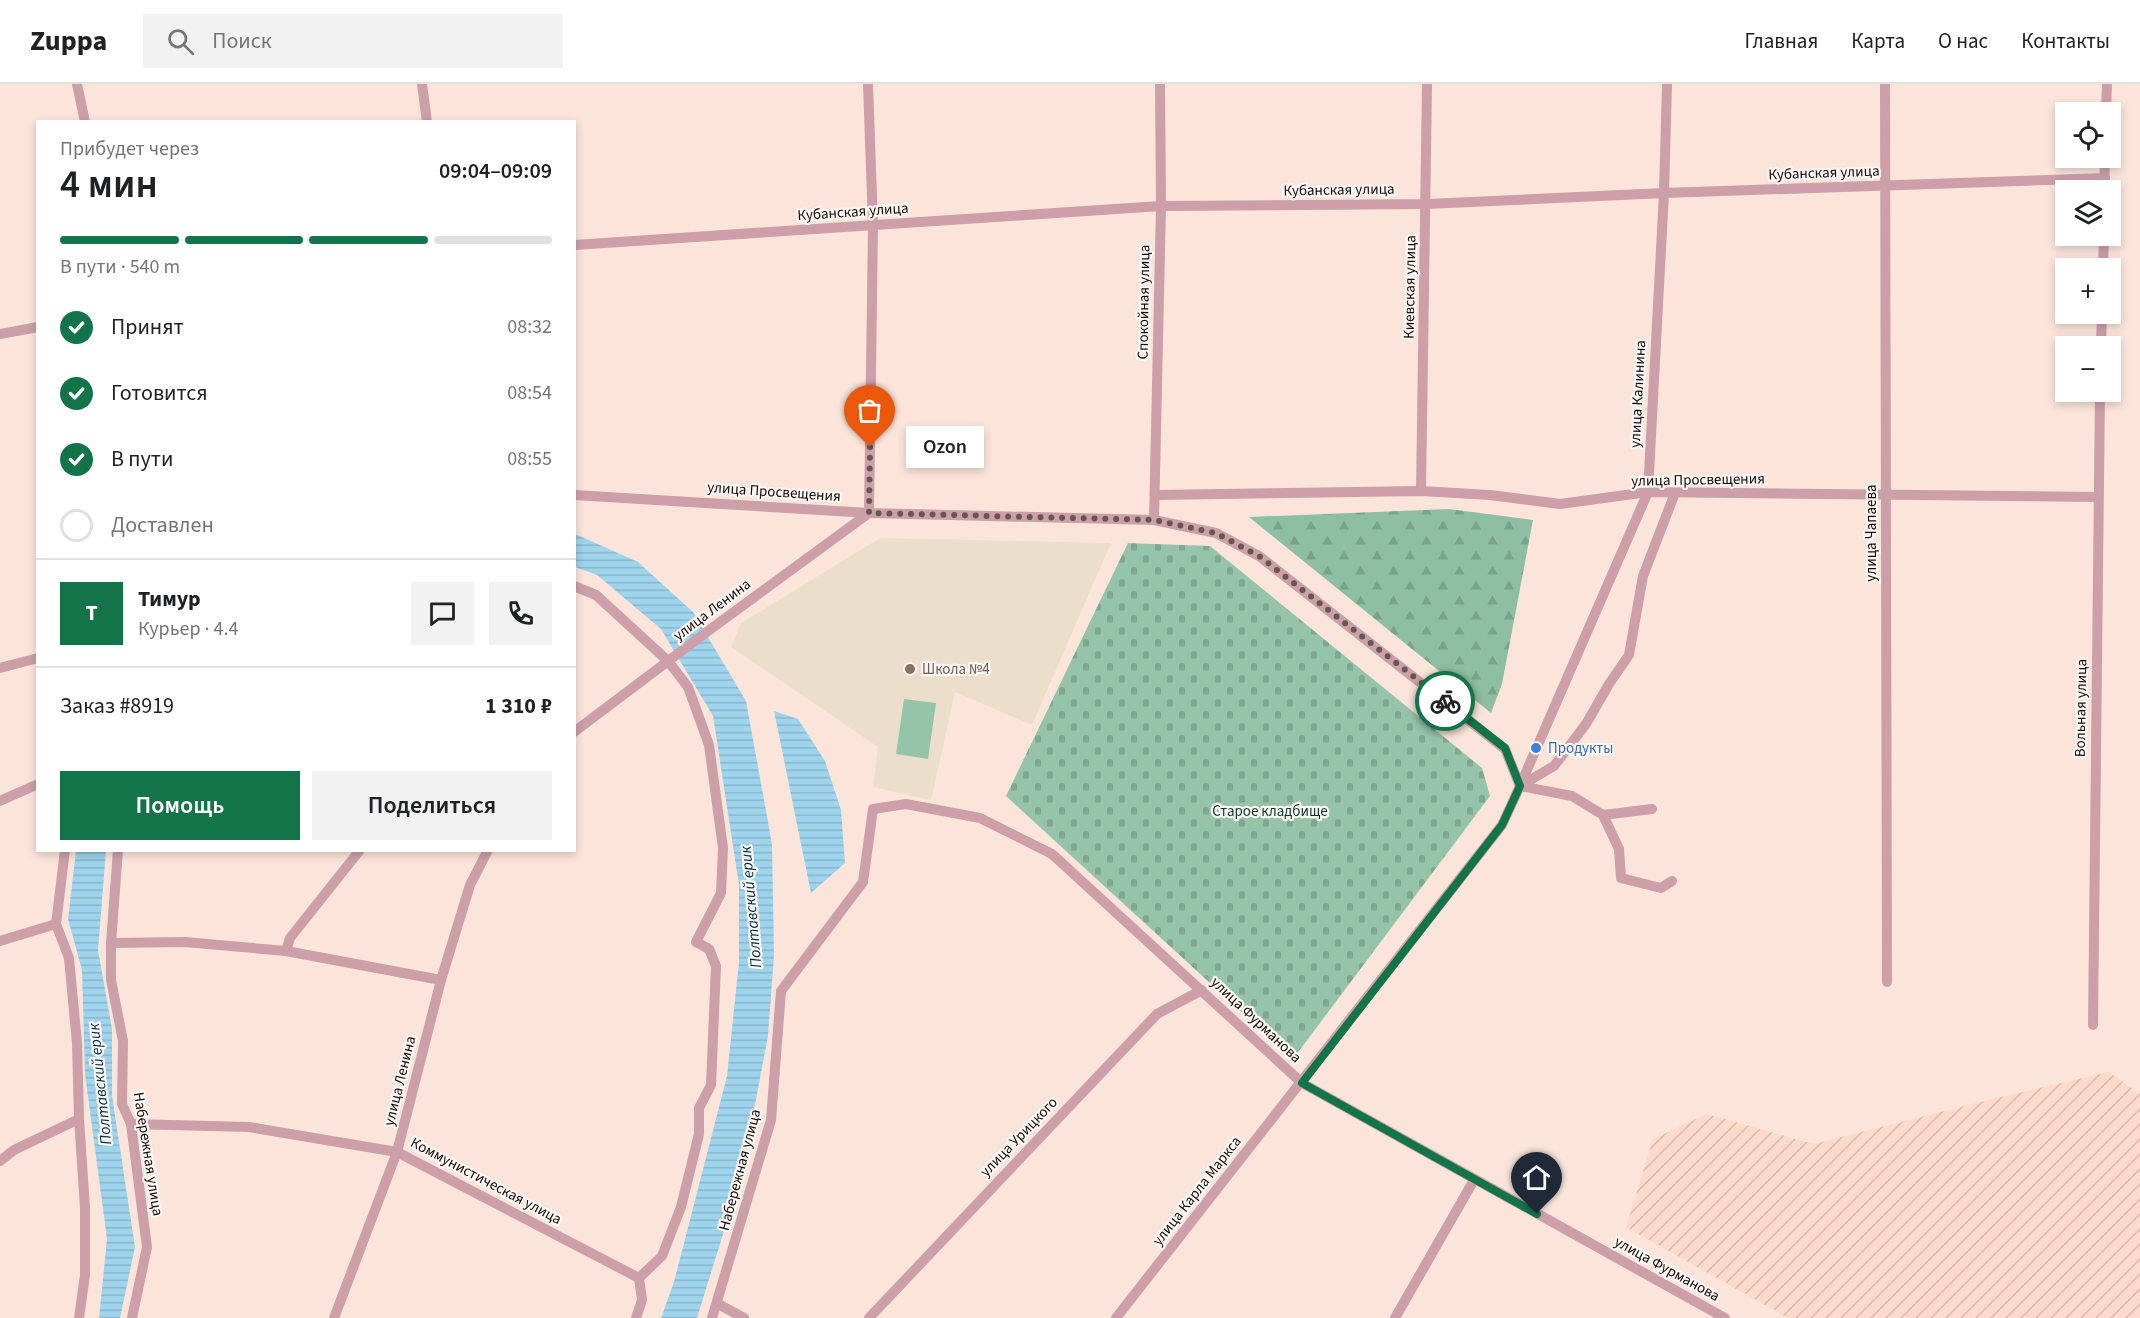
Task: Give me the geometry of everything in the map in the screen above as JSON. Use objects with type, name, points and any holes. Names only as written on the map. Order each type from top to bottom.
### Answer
[{"type":"street","points":[[77,84],[85,120]]},
{"type":"street","points":[[422,84],[428,120]]},
{"type":"street","points":[[868,84],[873,225],[869,513]]},
{"type":"street","name":"Спокойная улица","points":[[1154,520],[1161,206],[1160,84]]},
{"type":"street","name":"Киевская улица","points":[[1420,491],[1427,204],[1427,84]]},
{"type":"street","name":"улица Калинина","points":[[1520,786],[1648,492],[1664,193],[1667,84]]},
{"type":"street","name":"улица Чапаева","points":[[1885,84],[1887,982]]},
{"type":"street","points":[[2106,102],[2107,84]]},
{"type":"street","points":[[2105,168],[2105,178]]},
{"type":"street","name":"Кубанская улица","points":[[576,245],[1161,206],[1427,204],[1664,193],[2105,178]]},
{"type":"street","points":[[0,334],[36,327]]},
{"type":"street","name":"Вольная улица","points":[[2093,1025],[2100,402]]},
{"type":"street","name":"улица Просвещения","points":[[1155,495],[1420,491],[1490,495],[1560,504],[1648,492],[2098,497]]},
{"type":"street","points":[[1520,786],[1554,766],[1586,724],[1629,655],[1643,576],[1675,493]]},
{"type":"street","name":"улица Просвещения","points":[[576,495],[869,513],[1154,520],[1216,533],[1259,556],[1505,748],[1520,786]]},
{"type":"street","name":"улица Ленина","points":[[576,730],[869,513]]},
{"type":"street","points":[[576,587],[596,595],[668,661],[688,687],[709,745],[723,848],[721,893],[696,942],[708,949],[716,966],[711,1085],[699,1108],[699,1134],[681,1207],[662,1256],[639,1278],[642,1300],[636,1318]]},
{"type":"street","points":[[0,668],[36,659]]},
{"type":"street","points":[[0,801],[36,785]]},
{"type":"street","points":[[1520,786],[1572,796],[1603,814],[1619,849],[1621,878],[1661,888],[1672,881]]},
{"type":"street","name":"улица Карла Маркса","points":[[1116,1318],[1502,825],[1520,786]]},
{"type":"street","name":"улица Фурманова","points":[[781,991],[863,882],[873,809],[906,804],[980,818],[1052,854],[1302,1083],[1725,1318]]},
{"type":"street","points":[[1603,814],[1652,808]]},
{"type":"street","points":[[65,852],[56,924],[69,958],[77,1043],[85,1208],[85,1275],[79,1318]]},
{"type":"street","name":"Набережная улица","points":[[118,852],[111,943],[111,980],[123,1041],[122,1104],[131,1124],[147,1247],[132,1318]]},
{"type":"street","points":[[286,951],[290,938],[358,852]]},
{"type":"street","name":"улица Ленина","points":[[334,1318],[397,1152],[441,980],[470,885],[487,852]]},
{"type":"street","points":[[0,941],[56,924]]},
{"type":"street","points":[[111,943],[185,942],[286,951],[441,980]]},
{"type":"street","name":"улица Урицкого","points":[[869,1318],[1157,1014],[1202,990]]},
{"type":"street","name":"Набережная улица","points":[[712,1318],[771,1120],[781,991]]},
{"type":"street","points":[[0,1161],[14,1150],[79,1119]]},
{"type":"street","name":"Коммунистическая улица","points":[[131,1124],[249,1127],[397,1152],[639,1278]]},
{"type":"street","points":[[1395,1318],[1474,1179]]},
{"type":"street","points":[[718,1304],[744,1318]]},
{"type":"shaded area","name":"Школа №4","points":[[880,538],[1111,543],[1032,725],[955,692],[931,800],[873,787],[878,747],[731,647],[741,623]]},
{"type":"shaded area","points":[[2109,1072],[2140,1094],[2140,1318],[1788,1318],[1626,1227],[1653,1139],[1707,1114],[1814,1144]]},
{"type":"green space","points":[[1449,509],[1533,520],[1502,684],[1491,713],[1249,517]]},
{"type":"green space","name":"Старое кладбище","points":[[1128,543],[1210,546],[1482,768],[1490,796],[1293,1059],[1006,796]]},
{"type":"green space","points":[[904,699],[936,703],[928,759],[896,754]]},
{"type":"water","name":"Полтавский ерик","points":[[576,534],[638,562],[693,612],[746,701],[772,844],[774,955],[768,1036],[742,1173],[697,1318],[661,1318],[674,1282],[727,1076],[739,962],[739,885],[713,716],[661,629],[597,575],[576,567]]},
{"type":"water","points":[[774,711],[798,719],[825,761],[841,810],[845,863],[811,893]]},
{"type":"water","name":"Полтавский ерик","points":[[76,852],[106,852],[98,950],[112,1029],[112,1096],[135,1247],[120,1318],[99,1318],[107,1239],[85,1074],[82,970],[68,919]]},
{"type":"way so far","points":[[870,447],[869,513],[1154,520],[1216,533],[1259,556],[1445,701]]},
{"type":"place","name":"Ozon","points":[[870,447]]},
{"type":"place","name":"Школа №4","points":[[910,669]]},
{"type":"place","name":"Продукты","points":[[1536,748]]},
{"type":"route","points":[[1445,701],[1505,748],[1520,786],[1502,825],[1302,1083],[1537,1214]]}]
